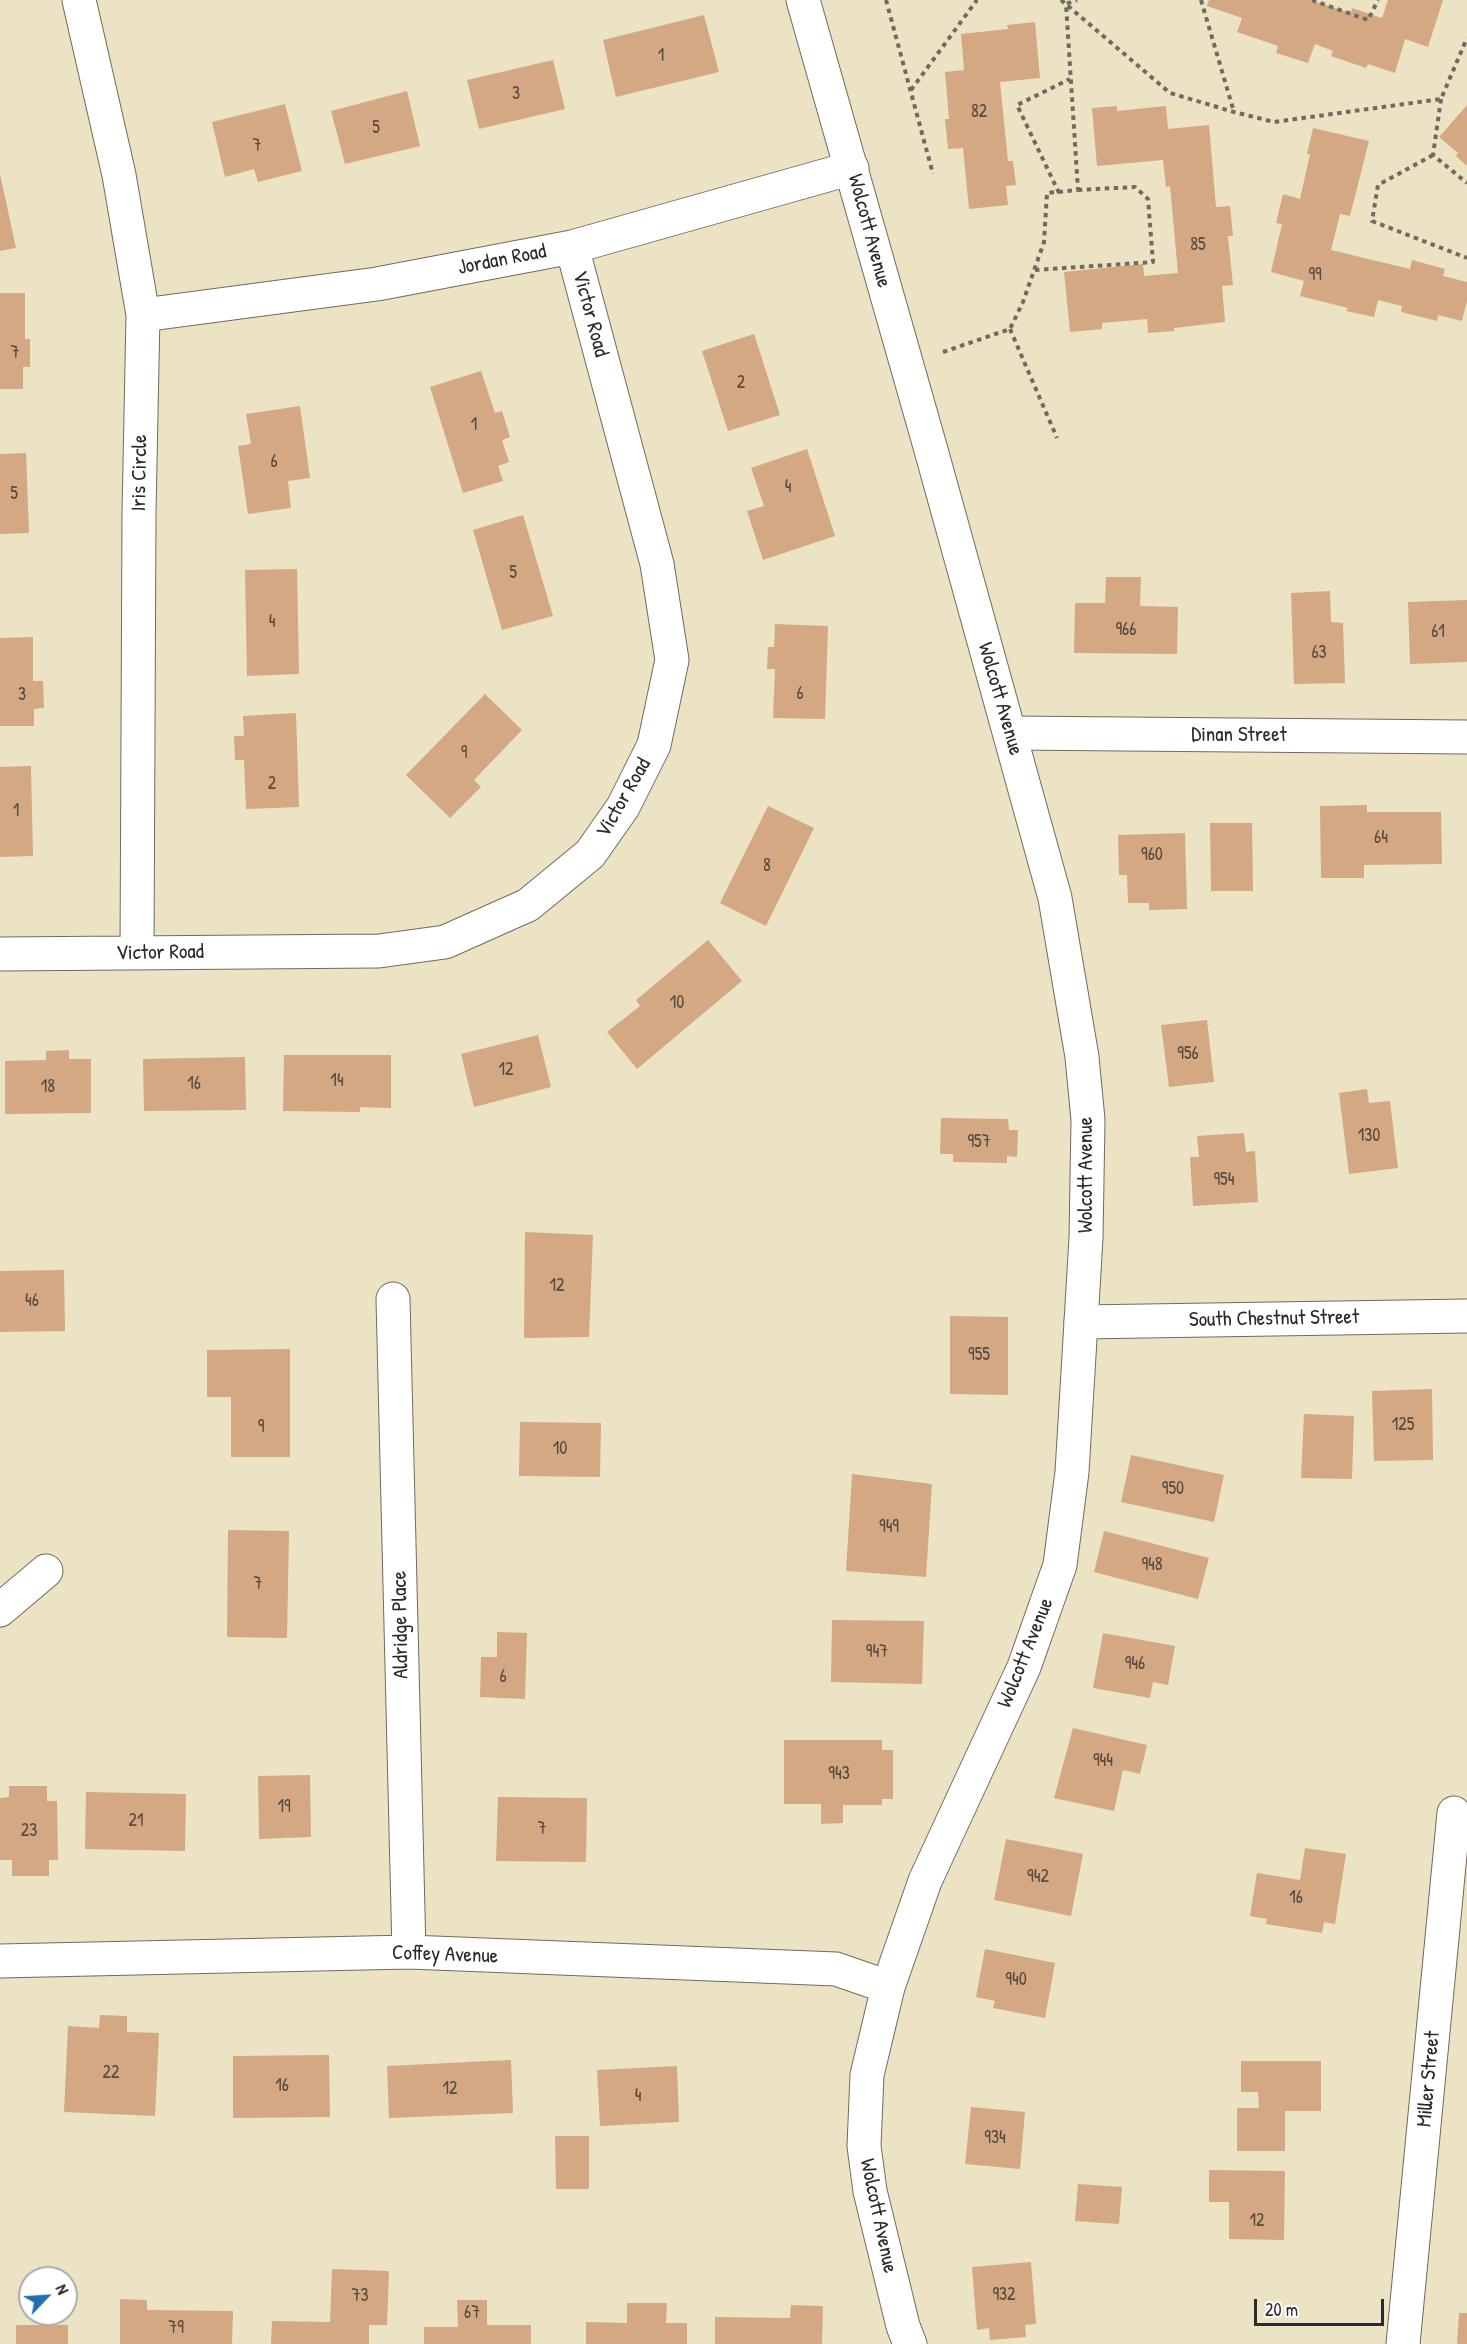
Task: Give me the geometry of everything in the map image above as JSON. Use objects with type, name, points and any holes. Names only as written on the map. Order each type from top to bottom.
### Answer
[{"type":"street","name":"Iris Circle","points":[[79,0],[120,176],[143,315],[139,513],[137,953]]},
{"type":"street","name":"Wolcott Avenue","points":[[803,0],[852,168],[1054,897],[1082,1057],[1088,1120],[1082,1322],[1072,1472],[1060,1565],[1024,1667],[925,1881],[888,1987],[867,2075],[864,2146],[870,2191],[903,2326],[910,2344]]},
{"type":"street","name":"Jordan Road","points":[[143,315],[377,284],[572,247],[852,168]]},
{"type":"street","name":"Victor Road","points":[[0,954],[379,951],[445,942],[528,905],[590,854],[623,807],[654,745],[672,660],[657,564],[572,247]]},
{"type":"street","name":"Dinan Street","points":[[1010,734],[1467,737]]},
{"type":"street","name":"Aldridge Place","points":[[393,1299],[409,1952]]},
{"type":"street","name":"South Chestnut Street","points":[[1082,1322],[1467,1316]]},
{"type":"street","points":[[0,1610],[46,1570]]},
{"type":"street","name":"Miller Street","points":[[1403,2344],[1454,1814]]},
{"type":"street","name":"Coffey Avenue","points":[[0,1961],[409,1952],[836,1969],[888,1987]]},
{"type":"path","points":[[886,0],[933,174]]},
{"type":"path","points":[[911,90],[977,0]]},
{"type":"path","points":[[1061,0],[1170,93],[1234,112],[1274,122],[1441,99]]},
{"type":"path","points":[[1066,4],[1077,0]]},
{"type":"path","points":[[1201,0],[1234,112]]},
{"type":"path","points":[[1312,0],[1368,20],[1378,0]]},
{"type":"path","points":[[1066,4],[1078,190]]},
{"type":"path","points":[[1433,154],[1441,99],[1467,38]]},
{"type":"path","points":[[1059,193],[1017,105],[1070,79]]},
{"type":"path","points":[[1433,154],[1467,183]]},
{"type":"path","points":[[1433,154],[1378,185],[1372,221],[1467,258]]},
{"type":"path","points":[[1035,270],[1153,262],[1148,199],[1135,187],[1047,193],[1044,242],[1035,270],[1010,329],[1057,438]]},
{"type":"path","points":[[934,356],[1010,329]]},
{"type":"building","points":[[1209,0],[1310,0],[1351,13],[1352,8],[1382,18],[1388,0],[1443,0],[1428,47],[1405,39],[1395,73],[1368,64],[1366,68],[1331,56],[1333,51],[1315,44],[1308,63],[1276,53],[1278,46],[1237,32],[1242,18],[1207,6]]},
{"type":"building","points":[[704,15],[719,72],[616,97],[603,40]]},
{"type":"building","points":[[1035,22],[1040,78],[1000,82],[1008,161],[1013,161],[1016,185],[1006,186],[1008,205],[969,209],[963,148],[948,149],[945,119],[949,119],[945,72],[964,70],[961,34],[1008,29],[1007,25]]},
{"type":"building","points":[[553,60],[565,109],[479,129],[467,80]]},
{"type":"building","points":[[407,91],[420,146],[345,164],[331,111]]},
{"type":"building","points":[[285,104],[302,171],[258,182],[254,169],[225,177],[212,122]]},
{"type":"building","points":[[1467,105],[1467,166],[1456,156],[1458,153],[1439,137]]},
{"type":"building","points":[[1117,106],[1117,111],[1166,106],[1168,129],[1209,125],[1216,207],[1230,206],[1233,236],[1228,236],[1233,285],[1222,286],[1225,322],[1148,333],[1147,319],[1102,323],[1102,329],[1070,332],[1064,272],[1143,264],[1144,276],[1178,273],[1170,186],[1166,187],[1163,160],[1097,166],[1092,108]]},
{"type":"building","points":[[1313,128],[1369,141],[1350,216],[1340,214],[1331,250],[1410,269],[1412,260],[1445,269],[1443,276],[1467,282],[1467,301],[1462,321],[1438,315],[1437,321],[1401,312],[1402,306],[1378,300],[1374,317],[1346,311],[1348,308],[1300,296],[1304,281],[1271,272],[1282,224],[1276,223],[1283,194],[1300,199]]},
{"type":"building","points":[[0,174],[16,248],[0,251]]},
{"type":"building","points":[[0,293],[25,293],[25,339],[30,339],[30,367],[23,367],[23,389],[0,389]]},
{"type":"building","points":[[754,334],[780,415],[728,431],[702,351]]},
{"type":"building","points":[[481,371],[495,413],[502,411],[510,437],[502,440],[509,462],[498,466],[503,481],[463,493],[430,387]]},
{"type":"building","points":[[300,406],[310,478],[288,481],[291,508],[248,514],[238,446],[251,444],[246,414]]},
{"type":"building","points":[[807,449],[835,536],[763,560],[747,511],[764,506],[751,468]]},
{"type":"building","points":[[26,453],[29,533],[0,534],[0,454]]},
{"type":"building","points":[[523,515],[553,616],[502,630],[473,530]]},
{"type":"building","points":[[297,569],[299,674],[247,676],[245,570]]},
{"type":"building","points":[[1106,577],[1141,577],[1140,606],[1178,607],[1177,654],[1074,653],[1075,603],[1105,603]]},
{"type":"building","points":[[1330,591],[1331,622],[1343,623],[1345,683],[1294,684],[1291,593]]},
{"type":"building","points":[[1467,600],[1467,662],[1410,664],[1408,602]]},
{"type":"building","points":[[775,624],[828,626],[825,719],[773,718],[775,669],[767,669],[768,647],[774,647]]},
{"type":"building","points":[[33,637],[33,681],[43,681],[44,708],[34,709],[34,726],[0,726],[0,638]]},
{"type":"building","points":[[485,694],[522,730],[474,780],[481,787],[450,818],[406,775]]},
{"type":"building","points":[[296,713],[299,807],[246,809],[244,760],[235,760],[234,736],[244,736],[243,716]]},
{"type":"building","points":[[31,766],[33,856],[0,857],[0,767]]},
{"type":"building","points":[[1367,805],[1367,812],[1441,812],[1442,864],[1364,865],[1364,878],[1321,878],[1320,806]]},
{"type":"building","points":[[768,806],[814,828],[766,926],[720,903]]},
{"type":"building","points":[[1210,823],[1252,823],[1253,891],[1211,891]]},
{"type":"building","points":[[1185,833],[1187,909],[1149,910],[1149,903],[1128,903],[1127,875],[1119,875],[1118,835]]},
{"type":"building","points":[[708,940],[742,981],[637,1069],[607,1032],[640,1006],[636,1000]]},
{"type":"building","points":[[1207,1020],[1214,1082],[1169,1087],[1161,1025]]},
{"type":"building","points":[[538,1035],[551,1087],[474,1107],[461,1054]]},
{"type":"building","points":[[69,1050],[69,1059],[91,1059],[91,1113],[5,1114],[5,1061],[46,1060],[46,1051]]},
{"type":"building","points":[[284,1055],[391,1055],[391,1108],[360,1107],[360,1112],[283,1111]]},
{"type":"building","points":[[245,1057],[246,1110],[144,1111],[143,1059]]},
{"type":"building","points":[[1367,1089],[1369,1103],[1390,1101],[1398,1168],[1349,1174],[1339,1093]]},
{"type":"building","points":[[941,1118],[1008,1119],[1009,1130],[1018,1130],[1017,1157],[1007,1156],[1007,1163],[953,1162],[953,1154],[940,1154]]},
{"type":"building","points":[[1244,1133],[1246,1152],[1255,1151],[1258,1202],[1193,1206],[1190,1157],[1199,1157],[1197,1136]]},
{"type":"building","points":[[525,1232],[593,1235],[589,1337],[524,1338]]},
{"type":"building","points":[[64,1270],[65,1331],[0,1332],[0,1271]]},
{"type":"building","points":[[950,1316],[1008,1317],[1008,1395],[950,1394]]},
{"type":"building","points":[[290,1349],[290,1457],[231,1457],[231,1397],[207,1397],[207,1350]]},
{"type":"building","points":[[1432,1389],[1433,1460],[1374,1461],[1372,1391]]},
{"type":"building","points":[[1304,1414],[1354,1416],[1352,1479],[1301,1478]]},
{"type":"building","points":[[520,1422],[601,1423],[600,1477],[519,1476]]},
{"type":"building","points":[[1131,1455],[1224,1475],[1214,1522],[1121,1502]]},
{"type":"building","points":[[852,1474],[932,1484],[926,1577],[846,1571]]},
{"type":"building","points":[[228,1530],[289,1531],[287,1638],[227,1637]]},
{"type":"building","points":[[1104,1531],[1209,1558],[1198,1599],[1094,1572]]},
{"type":"building","points":[[832,1620],[924,1621],[922,1684],[831,1682]]},
{"type":"building","points":[[497,1632],[527,1633],[525,1699],[480,1697],[481,1657],[497,1657]]},
{"type":"building","points":[[1103,1633],[1175,1646],[1168,1685],[1153,1682],[1150,1698],[1093,1688]]},
{"type":"building","points":[[1073,1728],[1147,1745],[1140,1774],[1123,1770],[1114,1811],[1054,1798]]},
{"type":"building","points":[[784,1740],[882,1740],[882,1750],[893,1750],[893,1799],[882,1799],[882,1805],[843,1805],[843,1823],[821,1824],[821,1804],[784,1804]]},
{"type":"building","points":[[310,1775],[311,1837],[259,1839],[258,1776]]},
{"type":"building","points":[[9,1786],[47,1786],[47,1801],[57,1801],[58,1860],[49,1860],[49,1876],[12,1876],[12,1860],[0,1860],[0,1798],[9,1797]]},
{"type":"building","points":[[86,1792],[186,1794],[185,1851],[85,1849]]},
{"type":"building","points":[[498,1797],[587,1798],[586,1862],[496,1861]]},
{"type":"building","points":[[1006,1839],[1083,1854],[1071,1916],[994,1900]]},
{"type":"building","points":[[1305,1848],[1346,1854],[1335,1924],[1324,1922],[1322,1933],[1266,1924],[1267,1919],[1250,1916],[1257,1873],[1300,1880]]},
{"type":"building","points":[[985,1949],[1055,1963],[1045,2018],[993,2008],[995,2001],[976,1997]]},
{"type":"building","points":[[100,2015],[127,2016],[127,2032],[159,2033],[155,2116],[64,2112],[68,2026],[99,2028]]},
{"type":"building","points":[[329,2055],[330,2117],[233,2118],[233,2056]]},
{"type":"building","points":[[511,2060],[513,2113],[389,2118],[387,2066]]},
{"type":"building","points":[[1241,2061],[1321,2061],[1321,2111],[1285,2111],[1285,2151],[1237,2151],[1237,2108],[1259,2108],[1258,2092],[1241,2092]]},
{"type":"building","points":[[677,2066],[679,2122],[600,2126],[597,2070]]},
{"type":"building","points":[[971,2107],[1025,2112],[1020,2169],[965,2164]]},
{"type":"building","points":[[555,2136],[589,2136],[589,2189],[556,2189]]},
{"type":"building","points":[[1209,2170],[1285,2171],[1284,2240],[1229,2239],[1229,2202],[1209,2202]]},
{"type":"building","points":[[1078,2184],[1122,2187],[1119,2224],[1075,2221]]},
{"type":"building","points":[[1031,2262],[1036,2324],[1025,2325],[1026,2337],[990,2340],[989,2328],[977,2330],[972,2267]]},
{"type":"building","points":[[332,2269],[389,2271],[387,2325],[369,2325],[369,2344],[271,2344],[272,2321],[330,2322]]},
{"type":"building","points":[[120,2299],[147,2300],[147,2310],[233,2311],[232,2344],[120,2344]]},
{"type":"building","points":[[457,2300],[487,2300],[487,2325],[531,2325],[531,2344],[424,2344],[424,2327],[458,2327]]},
{"type":"building","points":[[627,2303],[667,2303],[666,2323],[687,2323],[687,2344],[586,2344],[586,2322],[627,2323]]},
{"type":"building","points":[[791,2305],[823,2306],[822,2344],[715,2344],[715,2317],[790,2318]]},
{"type":"building","points":[[1459,2313],[1467,2313],[1467,2344],[1457,2344]]},
{"type":"building","points":[[16,2325],[68,2326],[68,2344],[16,2344]]}]
